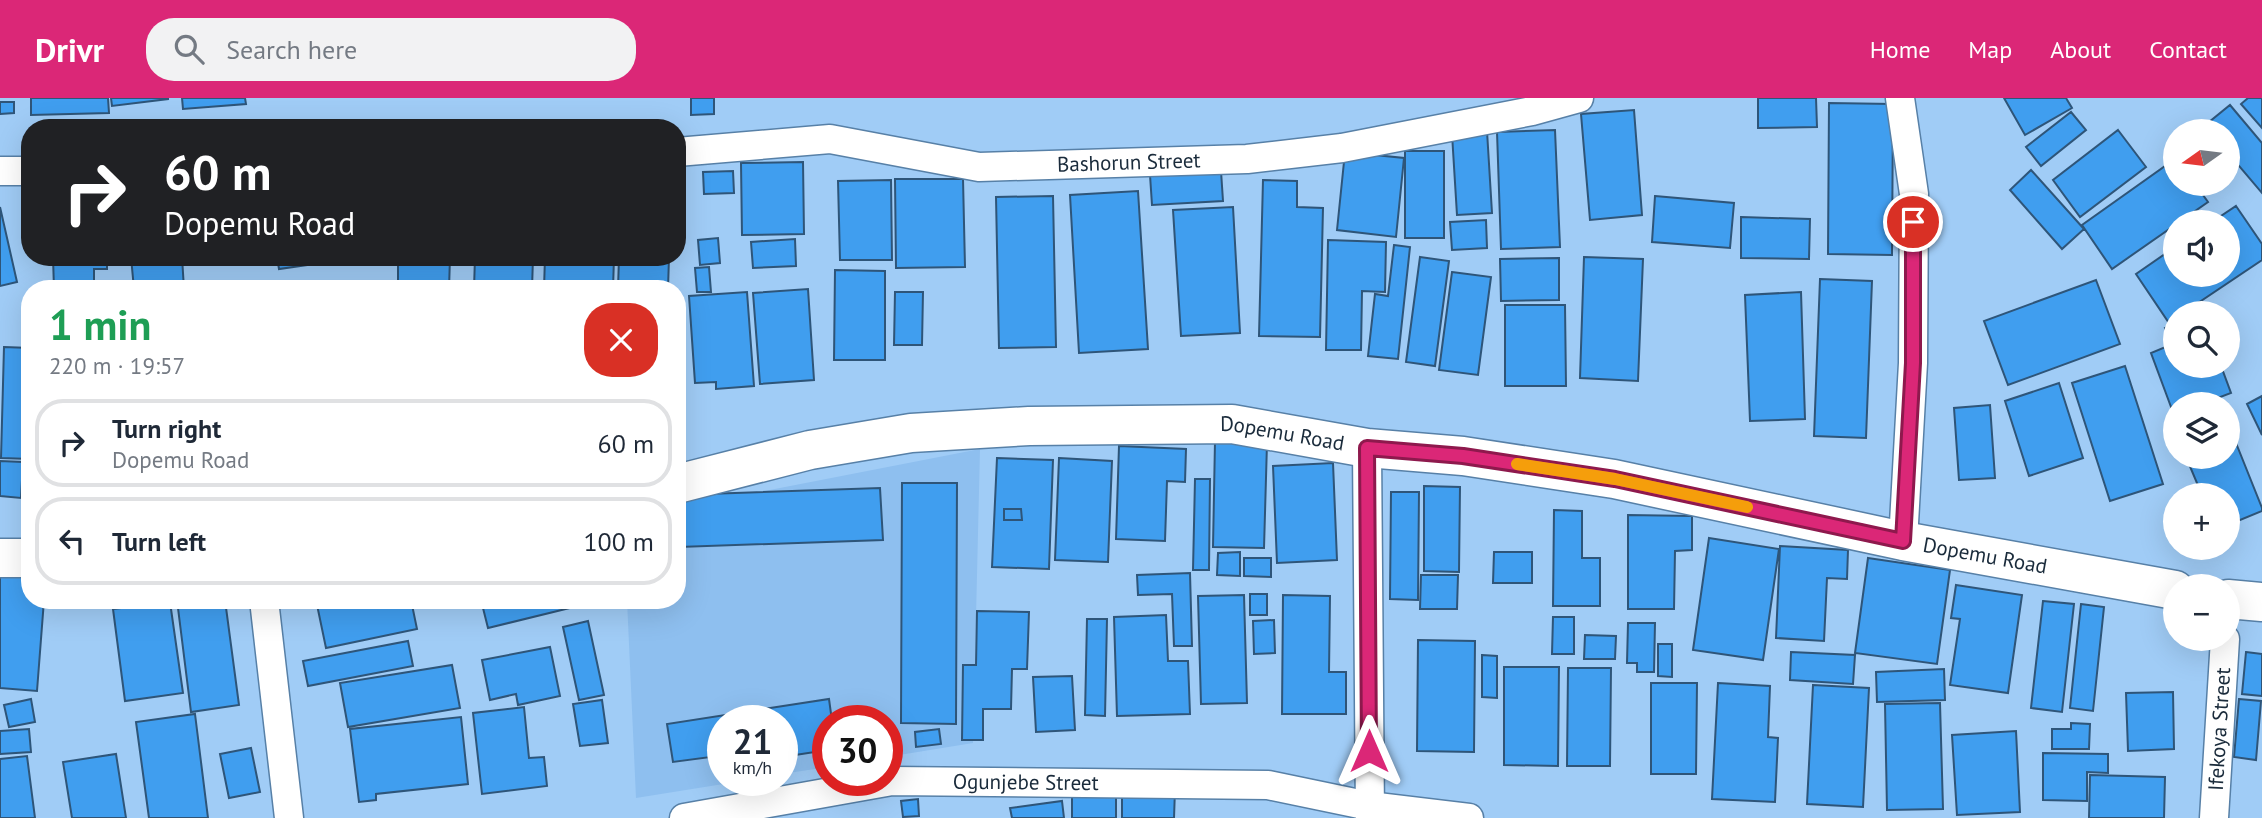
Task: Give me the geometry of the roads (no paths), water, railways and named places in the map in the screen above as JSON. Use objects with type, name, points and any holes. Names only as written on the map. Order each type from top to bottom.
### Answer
[{"type":"main road","name":"Dopemu Road","points":[[686,482],[810,450],[865,440],[1029,426],[1231,424],[1367,448],[1463,456],[1615,479],[1903,541],[2163,588]]},
{"type":"main road","points":[[0,558],[21,558]]},
{"type":"main road","points":[[2240,601],[2262,602]]},
{"type":"street","name":"Bashorun Street","points":[[686,151],[830,139],[979,167],[1247,159],[1342,148],[1532,111],[1579,98]]},
{"type":"street","points":[[1900,98],[1913,194],[1913,363],[1903,541]]},
{"type":"street","points":[[0,171],[21,171]]},
{"type":"street","points":[[1367,448],[1369,812]]},
{"type":"street","points":[[265,609],[289,818]]},
{"type":"street","name":"Ifekoya Street","points":[[2214,818],[2224,651]]},
{"type":"street","name":"Ogunjebe Street","points":[[684,818],[892,781],[1268,785],[1369,812],[1469,818]]}]
